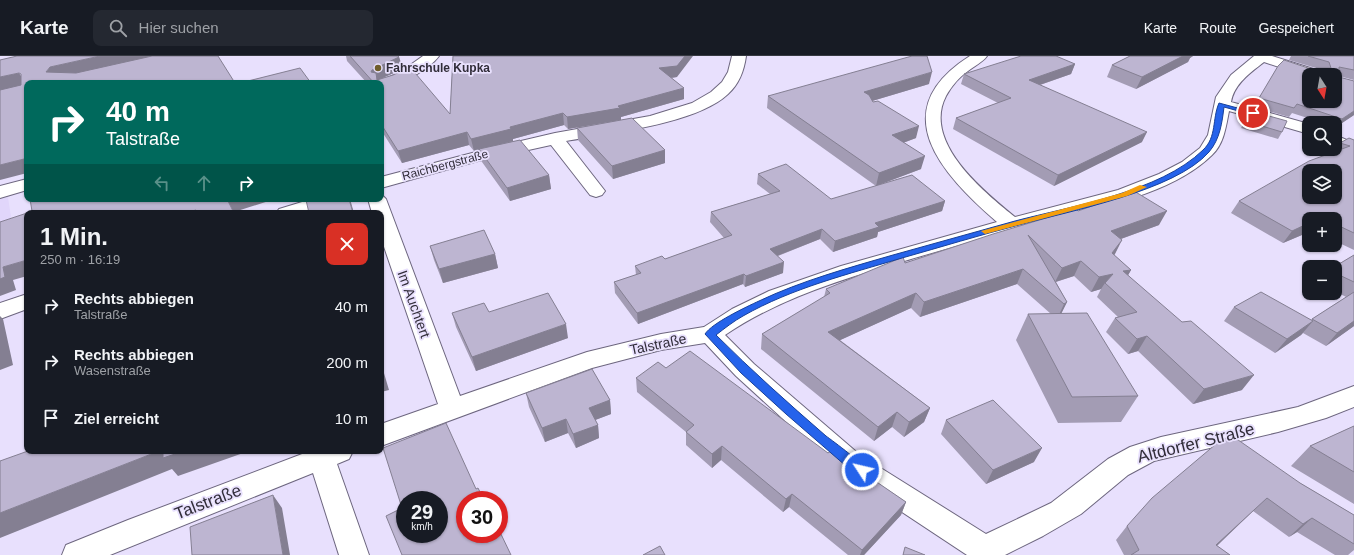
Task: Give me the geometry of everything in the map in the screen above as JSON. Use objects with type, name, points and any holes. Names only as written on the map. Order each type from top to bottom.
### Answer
[{"type":"street","points":[[384,85],[404,76],[432,56]]},
{"type":"street","name":"Raichbergstraße","points":[[384,182],[503,149],[659,119],[701,105],[730,83],[738,70],[739,56]]},
{"type":"street","points":[[980,56],[953,76],[937,97],[932,115],[935,134],[943,155],[961,180],[1011,224]]},
{"type":"street","points":[[1262,56],[1302,70]]},
{"type":"street","name":"Talstraße","points":[[384,434],[587,361],[661,342],[710,334],[740,314],[777,296],[848,271],[1011,224],[1125,194],[1165,178],[1188,166],[1206,151],[1216,135],[1222,104],[1238,76],[1262,56]]},
{"type":"street","points":[[1222,104],[1302,127]]},
{"type":"street","points":[[556,138],[596,191]]},
{"type":"street","points":[[1342,143],[1354,149]]},
{"type":"street","points":[[0,192],[24,185]]},
{"type":"street","points":[[296,210],[321,202]]},
{"type":"street","name":"Im Auchtert","points":[[384,219],[452,409]]},
{"type":"street","points":[[0,311],[24,302]]},
{"type":"street","points":[[710,334],[745,370],[850,462],[986,553]]},
{"type":"street","name":"Altdorfer Straße","points":[[986,553],[1061,512],[1089,491],[1115,468],[1138,455],[1348,406]]},
{"type":"street","points":[[1222,435],[1247,452]]},
{"type":"street","points":[[331,454],[354,555]]},
{"type":"street","name":"Talstraße","points":[[77,555],[138,529],[331,454]]},
{"type":"shaded area","points":[[8,197],[15,243],[0,248],[0,199]]},
{"type":"building","points":[[17,56],[100,56],[50,67],[46,72],[76,73],[152,56],[218,56],[233,80],[24,80],[24,159],[0,165],[0,90],[21,85],[21,74],[19,73],[0,77],[0,60]]},
{"type":"building","points":[[350,56],[399,57],[372,70],[371,72],[376,73],[377,80],[371,80]]},
{"type":"building","points":[[453,56],[685,56],[677,66],[659,68],[684,88],[618,106],[620,108],[567,117],[563,113],[510,127],[511,129],[471,139],[467,132],[398,151],[384,129],[384,80],[377,80],[393,75],[410,67],[450,114]]},
{"type":"building","points":[[912,56],[927,56],[932,72],[864,92],[869,95],[873,102],[878,101],[919,126],[892,135],[925,156],[879,173],[768,96]]},
{"type":"building","points":[[1021,56],[1056,56],[1075,64],[1029,80],[1147,132],[1058,175],[956,118],[1011,98],[964,74]]},
{"type":"building","points":[[1130,56],[1183,56],[1142,77],[1112,65]]},
{"type":"building","points":[[1308,56],[1354,56],[1354,70],[1339,67],[1331,68],[1329,62]]},
{"type":"building","points":[[1284,60],[1308,68],[1302,68],[1302,106],[1297,104],[1294,108],[1259,98],[1278,66]]},
{"type":"building","points":[[300,68],[309,80],[252,80]]},
{"type":"building","points":[[1342,78],[1354,81],[1354,111],[1342,119],[1342,116],[1333,116],[1309,108],[1342,108]]},
{"type":"building","points":[[1251,111],[1287,121],[1282,132],[1245,121]]},
{"type":"building","points":[[632,118],[665,150],[612,166],[577,128]]},
{"type":"building","points":[[1349,138],[1354,140],[1354,233],[1342,227],[1342,212],[1302,212],[1302,226],[1292,231],[1239,201],[1302,165],[1302,204],[1342,204],[1342,164],[1304,164],[1323,156],[1342,156],[1342,149],[1350,146],[1342,144],[1342,142]]},
{"type":"building","points":[[520,140],[549,175],[507,188],[479,149]]},
{"type":"building","points":[[786,164],[831,199],[912,175],[945,201],[875,223],[879,227],[835,241],[822,229],[770,249],[784,262],[746,276],[744,274],[637,313],[614,282],[641,273],[635,266],[662,256],[665,259],[732,235],[711,212],[780,191],[758,174]]},
{"type":"building","points":[[1134,191],[1167,211],[1111,231],[1122,240],[1112,253],[1131,270],[1123,271],[1182,322],[1191,321],[1254,375],[1204,389],[1147,336],[1137,339],[1115,318],[1137,312],[1105,283],[1113,274],[1099,277],[1081,261],[1062,268],[1028,235],[1067,302],[1064,304],[1023,269],[924,302],[916,293],[828,332],[930,408],[909,422],[897,412],[878,427],[762,334],[830,293],[826,289],[903,257],[905,263],[1076,209],[1078,211]]},
{"type":"building","points":[[30,202],[228,202],[232,210],[196,210],[32,210]]},
{"type":"building","points":[[306,202],[350,202],[352,210],[308,210]]},
{"type":"building","points":[[24,214],[24,261],[3,267],[5,277],[0,279],[0,222]]},
{"type":"building","points":[[484,230],[495,254],[439,269],[430,246]]},
{"type":"building","points":[[1354,255],[1354,282],[1342,276],[1342,262]]},
{"type":"building","points":[[1261,292],[1313,321],[1287,339],[1234,307]]},
{"type":"building","points":[[1354,292],[1354,321],[1337,333],[1312,319],[1342,300]]},
{"type":"building","points":[[548,293],[566,324],[472,357],[452,313],[484,303],[489,312]]},
{"type":"building","points":[[1087,313],[1138,396],[1072,397],[1028,314]]},
{"type":"building","points":[[690,351],[828,453],[832,450],[906,502],[862,550],[792,494],[786,499],[722,446],[712,454],[686,432],[694,425],[636,378],[658,362],[666,368]]},
{"type":"building","points":[[592,369],[610,400],[589,408],[598,425],[573,434],[566,419],[542,428],[526,393]]},
{"type":"building","points":[[993,400],[1042,448],[993,470],[946,420]]},
{"type":"building","points":[[446,423],[476,489],[478,488],[480,491],[456,491],[456,543],[505,543],[511,555],[402,555],[397,543],[448,543],[448,491],[397,491],[384,448]]},
{"type":"building","points":[[1354,426],[1354,472],[1310,446]]},
{"type":"building","points":[[1231,435],[1300,483],[1354,515],[1354,544],[1312,518],[1303,524],[1267,498],[1216,545],[1230,555],[1131,555],[1139,550],[1127,526],[1152,498],[1216,444]]},
{"type":"building","points":[[24,452],[24,454],[151,454],[0,513],[0,461]]},
{"type":"building","points":[[163,454],[175,454],[163,458]]},
{"type":"building","points":[[273,495],[283,555],[192,555],[190,527]]},
{"type":"building","points":[[396,511],[396,540],[386,516]]},
{"type":"building","points":[[660,546],[665,555],[643,555]]},
{"type":"building","points":[[905,547],[925,555],[903,555]]},
{"type":"slow traffic","points":[[985,231],[1125,194],[1143,187]]},
{"type":"place","name":"Fahrschule Kupka","points":[[378,68]]},
{"type":"route","points":[[862,470],[850,462],[790,411],[745,370],[710,334],[740,314],[777,296],[848,271],[933,246],[1125,194],[1165,178],[1188,166],[1206,151],[1216,135],[1222,104],[1253,113]]}]
